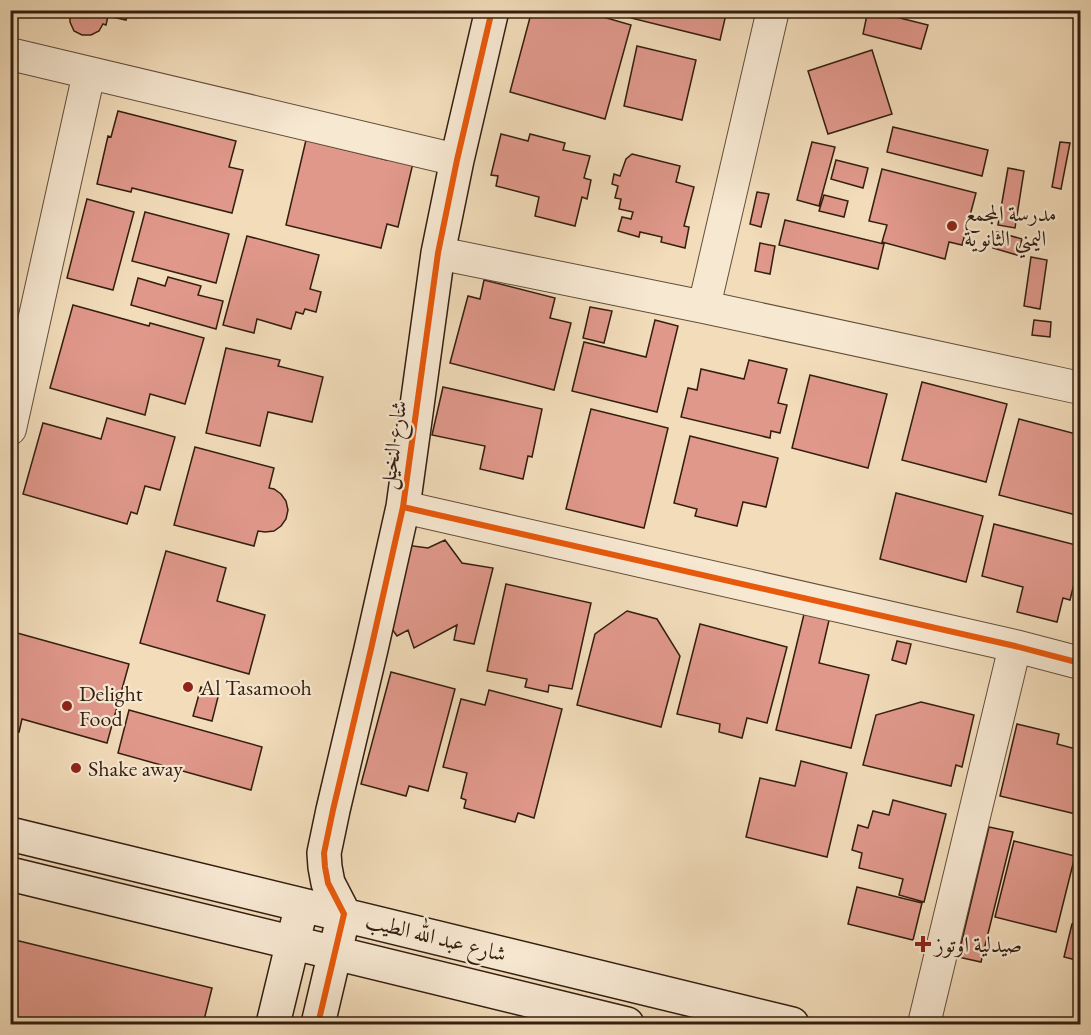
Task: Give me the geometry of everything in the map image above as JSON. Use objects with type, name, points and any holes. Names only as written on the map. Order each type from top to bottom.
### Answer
[{"type":"main road","name":"شارع النخيل","points":[[344,914],[328,883],[324,853],[403,507],[438,253],[492,10]]},
{"type":"main road","name":"شارع عبد الله الطيب","points":[[10,834],[792,1024]]},
{"type":"main road","name":"شارع عبد الله الطيب","points":[[10,874],[627,1024]]},
{"type":"main road","points":[[273,1024],[302,904],[328,883]]},
{"type":"main road","points":[[318,1024],[344,914]]},
{"type":"street","points":[[704,307],[773,10]]},
{"type":"street","points":[[10,54],[457,160]]},
{"type":"street","points":[[10,429],[17,374],[89,73]]},
{"type":"street","points":[[438,253],[704,307],[1080,388]]},
{"type":"street","points":[[403,507],[1015,646],[1080,663]]},
{"type":"street","points":[[924,1024],[1015,646]]},
{"type":"building","points":[[68,10],[129,10],[126,20],[108,16],[106,25],[103,24],[99,31],[91,35],[82,35],[74,31],[70,16],[67,15]]},
{"type":"building","points":[[532,10],[579,10],[631,25],[605,119],[510,92]]},
{"type":"building","points":[[633,10],[727,10],[720,40],[631,18]]},
{"type":"building","points":[[868,10],[928,25],[921,49],[863,34]]},
{"type":"building","points":[[637,46],[696,60],[682,120],[624,106]]},
{"type":"building","points":[[872,50],[892,114],[828,134],[808,71]]},
{"type":"building","points":[[118,111],[236,141],[229,167],[243,170],[232,213],[132,188],[131,192],[97,184],[108,136],[111,137]]},
{"type":"building","points":[[893,127],[988,150],[982,176],[887,152]]},
{"type":"building","points":[[501,134],[528,141],[530,134],[565,143],[563,150],[590,156],[584,178],[591,180],[587,199],[582,197],[575,226],[535,216],[539,197],[496,186],[498,176],[491,175]]},
{"type":"building","points":[[306,140],[387,160],[388,157],[413,163],[398,227],[387,224],[381,248],[286,225]]},
{"type":"building","points":[[812,142],[835,147],[819,206],[797,200]]},
{"type":"building","points":[[1060,142],[1070,143],[1061,189],[1052,187]]},
{"type":"building","points":[[632,154],[680,166],[676,182],[694,187],[684,226],[689,227],[685,248],[661,242],[662,237],[640,232],[639,237],[618,231],[622,217],[631,219],[633,212],[619,209],[621,199],[615,198],[618,186],[612,184],[614,174],[620,176],[626,159]]},
{"type":"building","points":[[836,160],[868,168],[863,188],[831,179]]},
{"type":"building","points":[[1008,168],[1024,171],[1015,228],[998,225]]},
{"type":"building","points":[[882,169],[976,193],[962,245],[949,242],[945,259],[882,242],[887,225],[869,221]]},
{"type":"building","points":[[757,192],[769,194],[761,227],[750,224]]},
{"type":"building","points":[[824,195],[848,201],[844,217],[819,211]]},
{"type":"building","points":[[87,199],[134,212],[113,290],[67,278]]},
{"type":"building","points":[[145,212],[229,234],[216,283],[132,261]]},
{"type":"building","points":[[785,220],[884,244],[878,269],[779,245]]},
{"type":"building","points":[[997,232],[1022,239],[1017,255],[993,248]]},
{"type":"building","points":[[247,236],[319,255],[310,289],[321,292],[316,312],[305,309],[303,314],[296,312],[291,329],[257,319],[254,333],[223,325]]},
{"type":"building","points":[[760,243],[775,246],[770,274],[755,271]]},
{"type":"building","points":[[1031,257],[1047,260],[1040,309],[1024,306]]},
{"type":"building","points":[[168,277],[201,286],[198,295],[223,301],[216,329],[131,305],[138,278],[165,286]]},
{"type":"building","points":[[484,280],[555,298],[550,318],[571,323],[554,390],[450,363],[468,296],[480,299]]},
{"type":"building","points":[[73,305],[204,338],[185,404],[150,394],[145,415],[50,388]]},
{"type":"building","points":[[590,307],[612,311],[604,343],[583,338]]},
{"type":"building","points":[[655,320],[678,326],[657,412],[572,391],[584,342],[646,357]]},
{"type":"building","points":[[1034,320],[1051,322],[1050,337],[1032,335]]},
{"type":"building","points":[[226,348],[280,360],[278,366],[323,377],[312,422],[268,412],[260,446],[206,433]]},
{"type":"building","points":[[749,360],[787,369],[778,403],[787,405],[780,433],[771,431],[770,438],[681,417],[688,388],[697,390],[701,369],[744,379]]},
{"type":"building","points":[[810,375],[887,394],[868,468],[792,448]]},
{"type":"building","points":[[922,382],[1007,404],[986,482],[902,460]]},
{"type":"building","points":[[443,387],[542,409],[532,457],[528,456],[523,479],[480,469],[485,446],[432,435]]},
{"type":"building","points":[[591,409],[668,428],[644,528],[566,509]]},
{"type":"building","points":[[107,418],[175,437],[160,490],[145,486],[137,514],[131,512],[127,524],[23,494],[43,423],[101,439]]},
{"type":"building","points":[[1019,419],[1080,435],[1080,516],[999,495]]},
{"type":"building","points":[[690,436],[778,458],[766,507],[743,502],[737,526],[695,516],[697,509],[674,503]]},
{"type":"building","points":[[195,447],[274,468],[269,488],[281,494],[288,510],[281,526],[274,531],[258,531],[254,546],[174,525]]},
{"type":"building","points":[[896,493],[983,516],[966,582],[880,559]]},
{"type":"building","points":[[994,524],[1080,546],[1080,560],[1070,600],[1063,598],[1057,622],[1017,612],[1023,587],[982,576]]},
{"type":"building","points":[[445,540],[462,563],[493,568],[474,644],[454,640],[457,625],[414,648],[408,630],[397,636],[387,622],[406,545],[428,548]]},
{"type":"building","points":[[166,551],[226,568],[217,601],[265,615],[249,674],[140,643]]},
{"type":"building","points":[[506,584],[591,603],[572,689],[549,685],[548,692],[525,687],[527,679],[487,671]]},
{"type":"building","points":[[805,610],[830,616],[819,663],[869,675],[851,748],[776,730]]},
{"type":"building","points":[[627,611],[657,619],[680,656],[661,727],[577,705],[595,634]]},
{"type":"building","points":[[700,624],[787,647],[767,723],[747,718],[742,738],[719,732],[720,724],[677,714]]},
{"type":"building","points":[[10,631],[129,664],[107,743],[22,719],[19,732],[10,730]]},
{"type":"building","points":[[897,641],[911,644],[906,664],[892,660]]},
{"type":"building","points":[[391,672],[455,689],[428,791],[409,786],[406,796],[361,784]]},
{"type":"building","points":[[201,687],[219,693],[212,721],[193,716]]},
{"type":"building","points":[[489,690],[562,709],[534,818],[518,813],[515,822],[464,808],[466,800],[461,798],[467,773],[443,767],[461,699],[485,705]]},
{"type":"building","points":[[921,702],[974,715],[962,767],[956,765],[951,786],[863,765],[876,715]]},
{"type":"building","points":[[129,710],[262,747],[251,790],[118,753]]},
{"type":"building","points":[[1017,724],[1059,734],[1057,744],[1080,750],[1080,815],[1000,796]]},
{"type":"building","points":[[801,761],[847,773],[827,857],[746,837],[760,778],[795,786]]},
{"type":"building","points":[[893,800],[946,814],[924,902],[899,895],[903,879],[859,868],[862,853],[852,850],[858,825],[868,828],[873,811],[889,815]]},
{"type":"building","points":[[989,827],[1013,832],[981,962],[958,957]]},
{"type":"building","points":[[1014,841],[1075,856],[1056,932],[995,917]]},
{"type":"building","points":[[857,887],[922,903],[913,940],[848,924]]},
{"type":"building","points":[[1080,919],[1080,961],[1064,957],[1072,924]]},
{"type":"building","points":[[15,940],[212,988],[203,1024],[10,1024],[10,959]]},
{"type":"cycle path","points":[[318,1024],[344,914],[328,883],[324,853],[403,507],[438,253],[492,10]]},
{"type":"cycle path","points":[[403,507],[1015,646],[1080,663]]},
{"type":"place","name":"مدرسة المجمع اليمني الثانوية","points":[[952,226]]},
{"type":"place","name":"Al Tasamooh","points":[[188,687]]},
{"type":"place","name":"Delight Food","points":[[67,706]]},
{"type":"place","name":"Shake away","points":[[76,768]]},
{"type":"place","name":"صيدلية اوتوز","points":[[923,944]]}]
